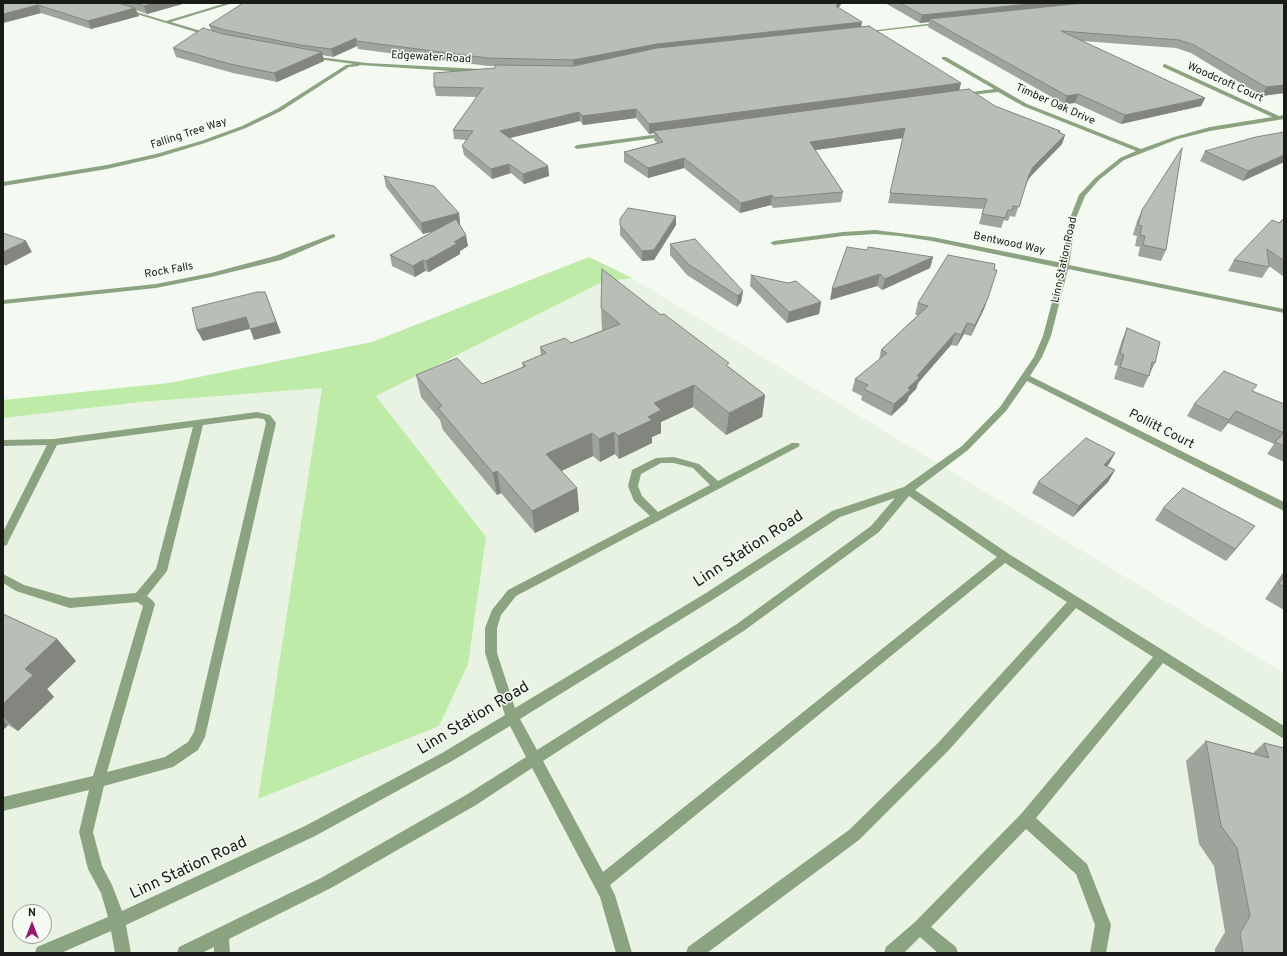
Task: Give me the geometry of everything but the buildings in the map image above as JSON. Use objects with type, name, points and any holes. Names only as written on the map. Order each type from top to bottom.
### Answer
[{"type":"street","points":[[102,3],[212,36]]},
{"type":"street","points":[[165,22],[231,3]]},
{"type":"street","points":[[861,32],[947,22]]},
{"type":"street","name":"Edgewater Road","points":[[308,56],[367,64],[489,71]]},
{"type":"street","name":"Timber Oak Drive","points":[[944,58],[1025,106],[1140,151]]},
{"type":"street","name":"Falling Tree Way","points":[[3,184],[107,168],[157,156],[203,142],[244,127],[279,110],[348,66],[367,64]]},
{"type":"street","name":"Woodcroft Court","points":[[1165,66],[1281,117]]},
{"type":"street","points":[[959,95],[998,90]]},
{"type":"street","name":"Linn Station Road","points":[[185,953],[326,883],[471,800],[741,627],[875,530],[908,490],[965,448],[1003,409],[1038,357],[1047,336],[1065,266],[1073,218],[1082,195],[1097,179],[1112,166],[1140,151],[1176,138],[1281,117]]},
{"type":"street","points":[[577,147],[671,134]]},
{"type":"street","name":"Bentwood Way","points":[[774,243],[843,234],[875,232],[899,234],[932,239],[1284,311]]},
{"type":"street","name":"Rock Falls","points":[[3,302],[137,288],[211,275],[278,258],[333,236]]},
{"type":"street","name":"Pollitt Court","points":[[1025,377],[1284,507]]},
{"type":"street","points":[[3,443],[54,442],[257,415],[267,417],[271,423],[200,733],[193,746],[168,762],[128,774],[3,804]]},
{"type":"street","points":[[139,597],[161,571],[199,423]]},
{"type":"street","points":[[3,542],[54,442]]},
{"type":"street","points":[[624,953],[607,896],[512,717],[491,653],[491,628],[496,613],[512,593],[794,445]]},
{"type":"street","points":[[657,517],[638,498],[633,486],[636,472],[659,460],[674,460],[696,466],[717,485]]},
{"type":"street","points":[[908,490],[1005,557],[1284,733]]},
{"type":"street","name":"Linn Station Road","points":[[43,953],[162,901],[310,831],[447,756],[512,717],[710,596],[836,514],[908,490]]},
{"type":"street","points":[[600,884],[1005,557]]},
{"type":"street","points":[[3,578],[20,588],[70,603],[139,597],[149,604],[98,781],[86,832],[95,870],[107,890],[117,920],[122,953]]},
{"type":"street","points":[[694,953],[854,835],[943,747],[1075,601]]},
{"type":"street","points":[[892,953],[920,927],[1026,819],[1161,656]]},
{"type":"street","points":[[1026,819],[1082,869],[1103,925],[1098,953]]},
{"type":"street","points":[[920,927],[950,953]]},
{"type":"street","points":[[221,935],[222,953]]},
{"type":"shaded area","points":[[632,278],[1284,673],[1284,953],[3,953],[3,418],[141,402],[322,388],[258,799],[486,537],[376,396],[602,282]]},
{"type":"green space","points":[[589,257],[632,278],[602,282],[376,396],[486,537],[468,664],[439,726],[258,799],[322,388],[141,402],[3,418],[3,400],[169,383],[372,342]]}]
